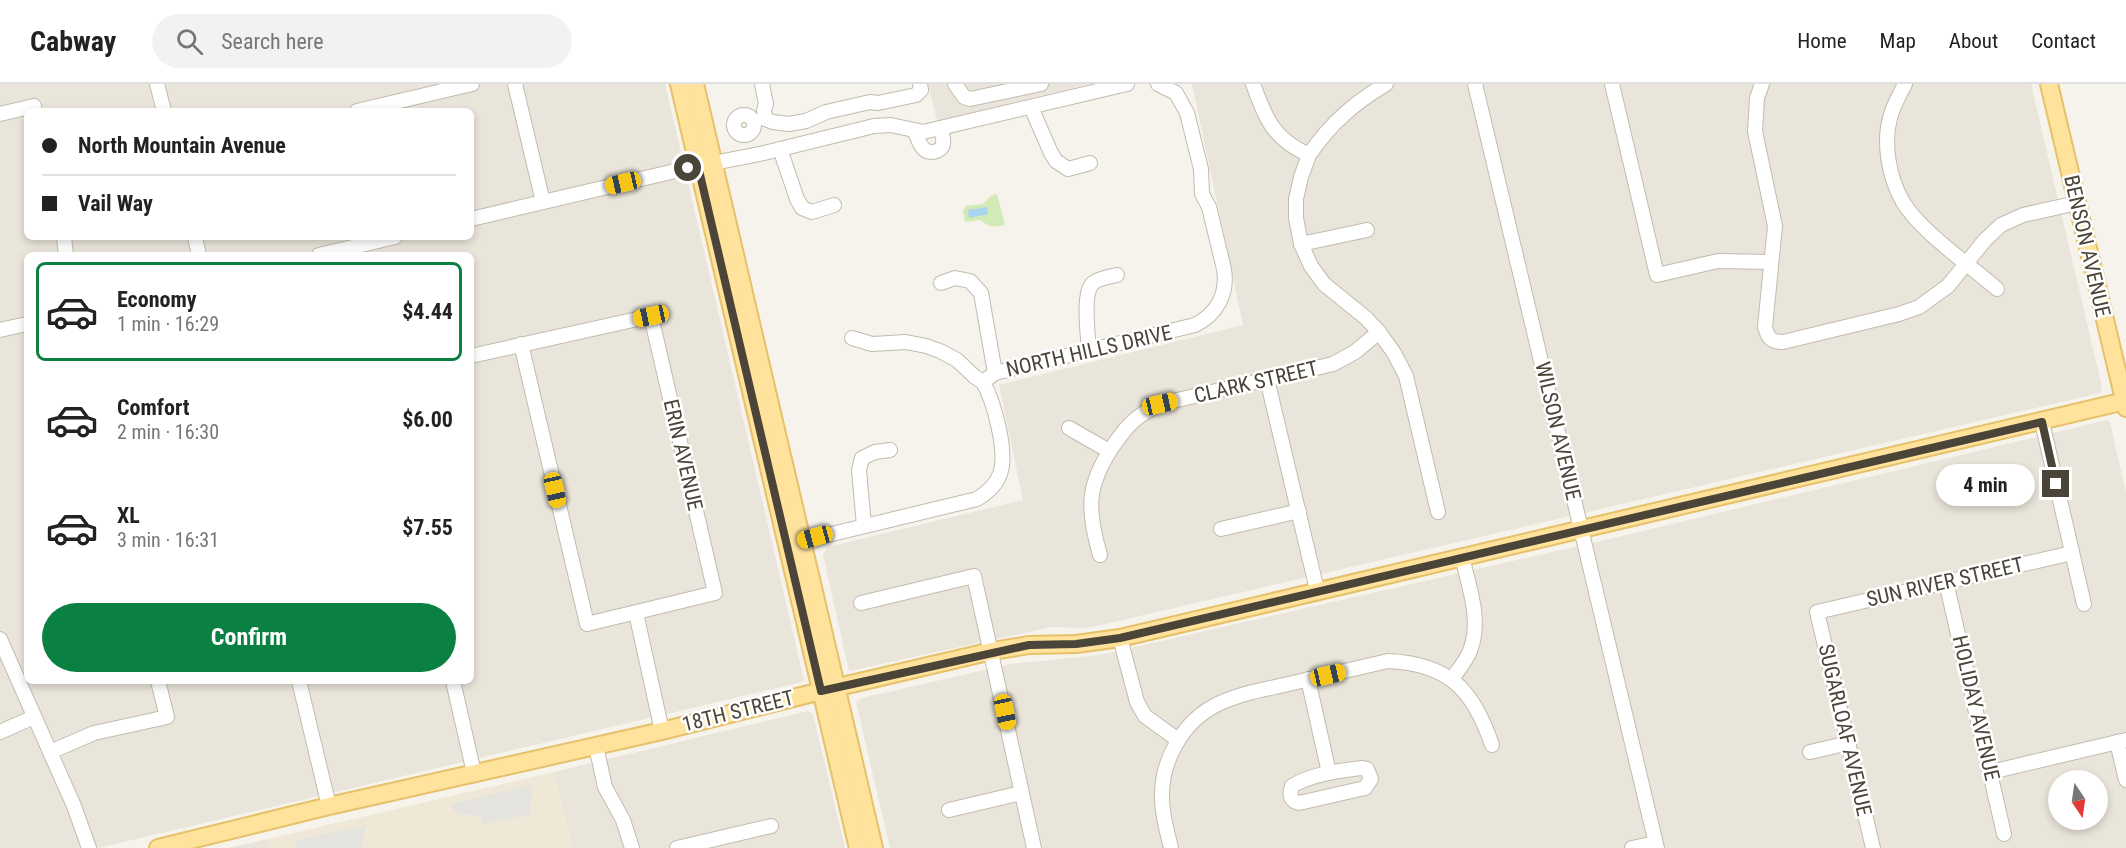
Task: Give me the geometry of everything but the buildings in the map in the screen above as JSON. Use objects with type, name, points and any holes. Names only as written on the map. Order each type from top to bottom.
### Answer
[{"type":"main road","points":[[679,84],[706,164],[803,541],[858,848]]},
{"type":"main road","points":[[695,84],[706,164],[829,689],[874,848]]},
{"type":"main road","name":"BENSON AVENUE","points":[[2049,84],[2126,404]]},
{"type":"main road","name":"18TH STREET","points":[[158,848],[190,844],[329,806],[662,731],[992,651],[1029,645],[1076,644],[1120,638],[1317,590],[2126,404]]},
{"type":"street","points":[[157,84],[163,108]]},
{"type":"street","points":[[369,108],[453,86],[472,84]]},
{"type":"street","points":[[515,84],[543,202]]},
{"type":"street","points":[[747,157],[744,135],[751,133],[766,104],[762,84]]},
{"type":"street","points":[[759,121],[789,124],[806,121],[826,112],[916,95],[921,90],[920,84]]},
{"type":"street","points":[[955,84],[964,97],[977,99],[1041,84]]},
{"type":"street","points":[[474,218],[874,126],[891,125],[923,132],[1126,84]]},
{"type":"street","name":"NORTH HILLS DRIVE","points":[[803,541],[977,499],[991,487],[999,476],[1002,448],[988,391],[983,382],[995,373],[1195,325],[1206,320],[1214,311],[1223,294],[1226,278],[1209,207],[1202,194],[1201,169],[1184,104],[1176,93],[1158,84]]},
{"type":"street","points":[[1253,84],[1276,133],[1283,140],[1309,155]]},
{"type":"street","points":[[1386,84],[1365,96],[1340,116],[1323,134],[1309,155],[1296,199],[1301,244],[1311,266],[1324,284],[1366,318],[1379,332],[1394,353],[1406,376],[1438,512]]},
{"type":"street","name":"WILSON AVENUE","points":[[1475,84],[1656,845]]},
{"type":"street","points":[[1612,84],[1657,275],[1718,261],[1771,262]]},
{"type":"street","points":[[1762,84],[1757,98],[1755,131],[1774,226],[1765,327],[1767,337],[1774,342],[1783,342],[1919,307],[1948,286],[1984,240],[2001,225],[2023,214],[2077,203]]},
{"type":"street","points":[[1905,84],[1890,118],[1887,147],[1892,176],[1903,202],[1920,224],[1998,289]]},
{"type":"street","points":[[1031,107],[1056,161],[1068,169],[1090,163]]},
{"type":"street","points":[[0,114],[24,110]]},
{"type":"street","points":[[914,130],[923,148],[928,152],[934,152],[944,143],[941,129]]},
{"type":"street","points":[[780,149],[802,208],[812,212],[834,205]]},
{"type":"street","points":[[1301,244],[1367,230]]},
{"type":"street","points":[[341,252],[384,240]]},
{"type":"street","points":[[1089,350],[1087,294],[1092,284],[1099,279],[1117,275]]},
{"type":"street","points":[[941,282],[955,278],[970,281],[981,293],[995,373]]},
{"type":"street","name":"ERIN AVENUE","points":[[521,344],[651,316],[715,593],[636,613]]},
{"type":"street","points":[[0,330],[24,325]]},
{"type":"street","name":"CLARK STREET","points":[[1100,555],[1092,528],[1092,492],[1096,472],[1120,434],[1137,416],[1160,404],[1333,364],[1354,352],[1379,332]]},
{"type":"street","points":[[852,338],[872,344],[906,342],[926,346],[957,360],[983,382]]},
{"type":"street","points":[[474,355],[521,344],[587,624],[636,613],[662,731]]},
{"type":"street","points":[[1267,379],[1317,590]]},
{"type":"street","points":[[2042,422],[2084,604]]},
{"type":"street","points":[[1069,428],[1109,451]]},
{"type":"street","points":[[864,526],[859,470],[862,458],[875,452],[890,450]]},
{"type":"street","points":[[1221,529],[1299,511]]},
{"type":"street","name":"SUN RIVER STREET","points":[[1817,612],[2072,552]]},
{"type":"street","points":[[1452,679],[1470,651],[1474,632],[1474,608],[1462,558]]},
{"type":"street","points":[[861,603],[974,576],[1034,848]]},
{"type":"street","name":"HOLIDAY AVENUE","points":[[1946,582],[2004,834]]},
{"type":"street","name":"SUGARLOAF AVENUE","points":[[1817,612],[1873,848]]},
{"type":"street","points":[[1120,638],[1137,702],[1145,716],[1178,740]]},
{"type":"street","points":[[0,639],[75,806],[89,848]]},
{"type":"street","points":[[1171,848],[1163,817],[1162,795],[1169,759],[1178,740],[1202,713],[1233,697],[1388,661],[1411,662],[1434,669],[1452,679],[1482,716],[1492,745]]},
{"type":"street","points":[[1308,679],[1329,773]]},
{"type":"street","points":[[50,752],[94,733],[167,717],[159,684]]},
{"type":"street","points":[[300,684],[329,806]]},
{"type":"street","points":[[454,684],[474,773]]},
{"type":"street","points":[[0,732],[34,717]]},
{"type":"street","points":[[1991,772],[2122,741],[2126,780]]},
{"type":"street","points":[[1810,752],[1849,743]]},
{"type":"street","points":[[596,746],[605,787],[623,820],[632,848]]},
{"type":"street","points":[[1361,768],[1367,769],[1371,779],[1365,788],[1299,803],[1292,800],[1290,791],[1292,786],[1329,773],[1361,768]]},
{"type":"street","points":[[949,810],[1021,793]]},
{"type":"street","points":[[677,848],[771,826]]},
{"type":"street","points":[[1632,848],[1656,845]]},
{"type":"shaded area","points":[[0,84],[665,84],[804,680],[98,848],[0,848]]},
{"type":"shaded area","points":[[928,84],[1089,84],[937,121]]},
{"type":"shaded area","points":[[1192,84],[2031,84],[2102,387],[2100,393],[1088,628],[1052,627],[849,671],[823,554],[828,547],[1023,500],[999,385],[1243,325]]},
{"type":"shaded area","points":[[2107,420],[2110,423],[2126,492],[2126,848],[890,848],[856,702],[862,698],[1011,664],[1100,655],[1601,541]]},
{"type":"shaded area","points":[[808,711],[813,714],[845,848],[572,848],[554,772]]},
{"type":"shaded area","points":[[554,772],[572,848],[270,848],[268,839]]},
{"type":"shaded area","points":[[532,785],[530,814],[482,825],[480,817],[454,812],[452,804]]},
{"type":"shaded area","points":[[366,825],[361,848],[296,848],[295,841]]},
{"type":"shaded area","points":[[268,839],[270,848],[228,848]]},
{"type":"green space","points":[[997,194],[1005,225],[992,226],[981,220],[965,222],[963,211],[966,206],[983,204],[992,195]]},
{"type":"water","points":[[987,207],[988,214],[969,218],[968,210]]},
{"type":"route","points":[[688,168],[698,166],[821,691],[992,651],[1029,645],[1076,644],[1120,638],[2042,422],[2056,484]]}]
